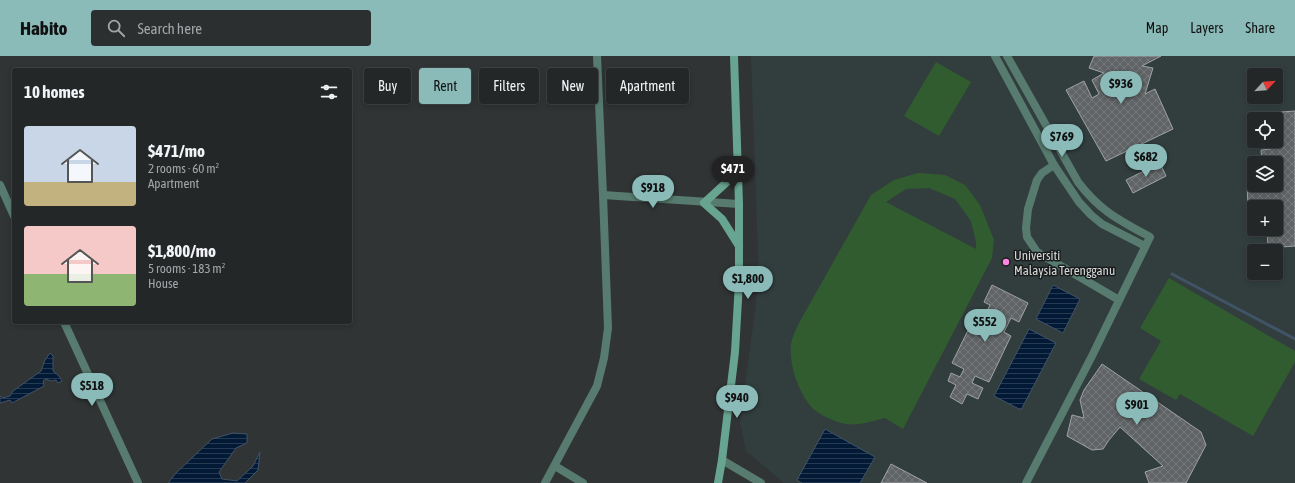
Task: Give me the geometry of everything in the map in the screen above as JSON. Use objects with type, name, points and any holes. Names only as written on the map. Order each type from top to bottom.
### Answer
[{"type":"main road","points":[[718,483],[735,352],[739,282],[740,247],[734,56]]},
{"type":"main road","points":[[738,159],[728,181],[704,203],[722,219],[740,247]]},
{"type":"street","points":[[545,483],[597,386],[604,358],[608,328],[596,56]]},
{"type":"street","points":[[995,56],[1054,165],[1079,202],[1102,224],[1145,246]]},
{"type":"street","points":[[1007,56],[1078,182],[1087,194],[1102,209],[1150,237],[1092,356],[1026,483]]},
{"type":"street","points":[[1054,165],[1042,173],[1037,180],[1029,205],[1026,238],[1037,252],[1119,300]]},
{"type":"street","points":[[0,185],[12,212]]},
{"type":"street","points":[[603,195],[704,203],[739,204]]},
{"type":"street","points":[[65,324],[138,483]]},
{"type":"street","points":[[722,460],[761,483]]},
{"type":"street","points":[[555,466],[583,483]]},
{"type":"shaded area","name":"Universiti Malaysia Terengganu","points":[[751,56],[1295,56],[1295,483],[784,483],[746,451],[740,422],[759,281]]},
{"type":"green space","points":[[936,62],[971,82],[939,136],[904,116]]},
{"type":"green space","points":[[918,173],[945,175],[965,185],[980,205],[994,240],[992,258],[903,429],[885,418],[861,424],[846,424],[831,419],[816,411],[812,408],[801,391],[795,376],[791,359],[792,339],[799,323],[871,195],[894,180]],"holes":[[[929,188],[955,199],[971,221],[976,242],[976,249],[886,202],[906,189]]]},
{"type":"green space","points":[[1169,278],[1295,351],[1295,362],[1253,436],[1180,394],[1176,400],[1139,379],[1161,341],[1140,328]]},
{"type":"water","points":[[1053,285],[1080,299],[1063,333],[1036,319]]},
{"type":"water","points":[[1029,329],[1056,343],[1021,410],[994,396]]},
{"type":"water","points":[[50,353],[53,356],[53,371],[62,381],[58,383],[56,380],[51,381],[46,379],[43,381],[44,386],[12,403],[10,400],[0,403],[0,396],[3,398],[10,396],[13,391],[41,371],[45,360]]},
{"type":"water","points":[[825,429],[875,457],[860,483],[802,483],[797,480]]},
{"type":"water","points":[[233,433],[247,434],[247,443],[236,448],[219,472],[222,479],[237,481],[253,466],[260,452],[258,470],[245,483],[168,483],[176,473],[212,439]]},
{"type":"building","points":[[1094,56],[1161,56],[1142,66],[1153,68],[1145,94],[1155,89],[1173,129],[1106,161],[1066,90],[1084,81],[1092,98],[1099,94],[1092,80],[1104,73],[1089,68]]},
{"type":"building","points":[[1295,111],[1295,246],[1283,247],[1283,244],[1268,244],[1267,236],[1283,236],[1283,200],[1248,200],[1247,192],[1283,192],[1283,156],[1261,156],[1261,150],[1283,148],[1283,112],[1282,112]]},
{"type":"building","points":[[1160,163],[1166,176],[1133,193],[1126,180]]},
{"type":"building","points":[[992,285],[1028,303],[1019,322],[1011,318],[1004,332],[1011,336],[989,382],[975,376],[972,383],[983,388],[978,399],[967,394],[962,404],[950,397],[956,385],[948,381],[951,373],[960,377],[964,369],[952,363],[975,316],[983,319],[990,305],[984,302]]},
{"type":"building","points":[[1102,364],[1201,432],[1206,445],[1186,483],[1149,483],[1145,472],[1163,466],[1120,427],[1103,449],[1092,450],[1067,436],[1072,415],[1084,418],[1080,400],[1084,390]]},
{"type":"building","points":[[891,464],[927,483],[881,483]]},
{"type":"waterway","points":[[1172,274],[1295,339]]},
{"type":"place","name":"Universiti Malaysia Terengganu","points":[[1006,262]]}]
